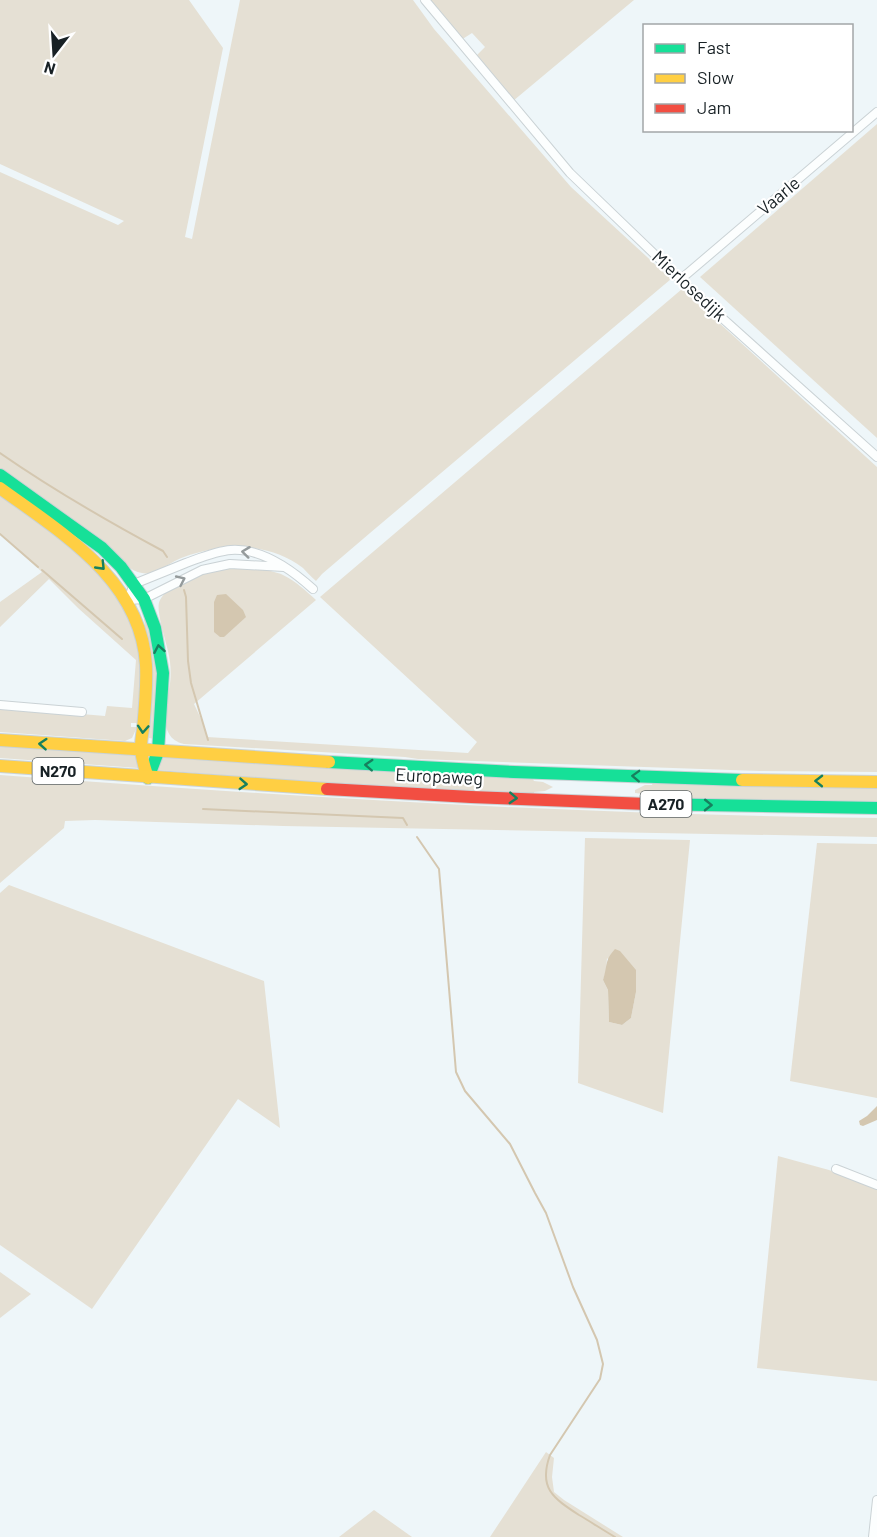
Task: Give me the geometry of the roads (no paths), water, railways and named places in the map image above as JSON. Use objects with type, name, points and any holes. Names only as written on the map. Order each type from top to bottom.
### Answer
[{"type":"main road","points":[[0,475],[102,548],[121,567],[144,599],[157,638],[163,673],[158,752],[148,778]]},
{"type":"main road","points":[[0,488],[90,555],[110,575],[128,600],[139,626],[146,664],[141,751],[148,778]]},
{"type":"main road","name":"Europaweg","points":[[0,741],[456,770],[736,780],[877,782]]},
{"type":"main road","name":"Europaweg","points":[[0,766],[347,790],[627,803],[877,808]]},
{"type":"street","name":"Mierlosedijk","points":[[425,0],[570,173],[681,279],[877,457]]},
{"type":"street","name":"Vaarle","points":[[681,279],[877,112]]},
{"type":"street","points":[[284,567],[230,564],[202,570],[144,599],[128,600],[134,584],[204,556],[231,550],[265,556],[284,567],[302,578],[314,589]]},
{"type":"street","points":[[0,705],[82,712]]},
{"type":"street","points":[[836,1169],[877,1185]]},
{"type":"street","points":[[873,1537],[877,1500]]},
{"type":"waterway","points":[[0,453],[80,504],[163,551],[167,557]]},
{"type":"waterway","points":[[0,534],[38,567]]},
{"type":"waterway","points":[[42,570],[122,639]]},
{"type":"waterway","points":[[184,590],[191,683],[208,740]]},
{"type":"waterway","points":[[203,809],[403,818],[407,825]]},
{"type":"waterway","points":[[417,837],[439,869],[456,1072],[465,1091],[510,1144],[546,1213],[573,1287],[597,1340],[603,1364],[600,1379],[550,1455],[547,1466],[547,1484],[550,1491],[562,1503],[615,1537]]}]
